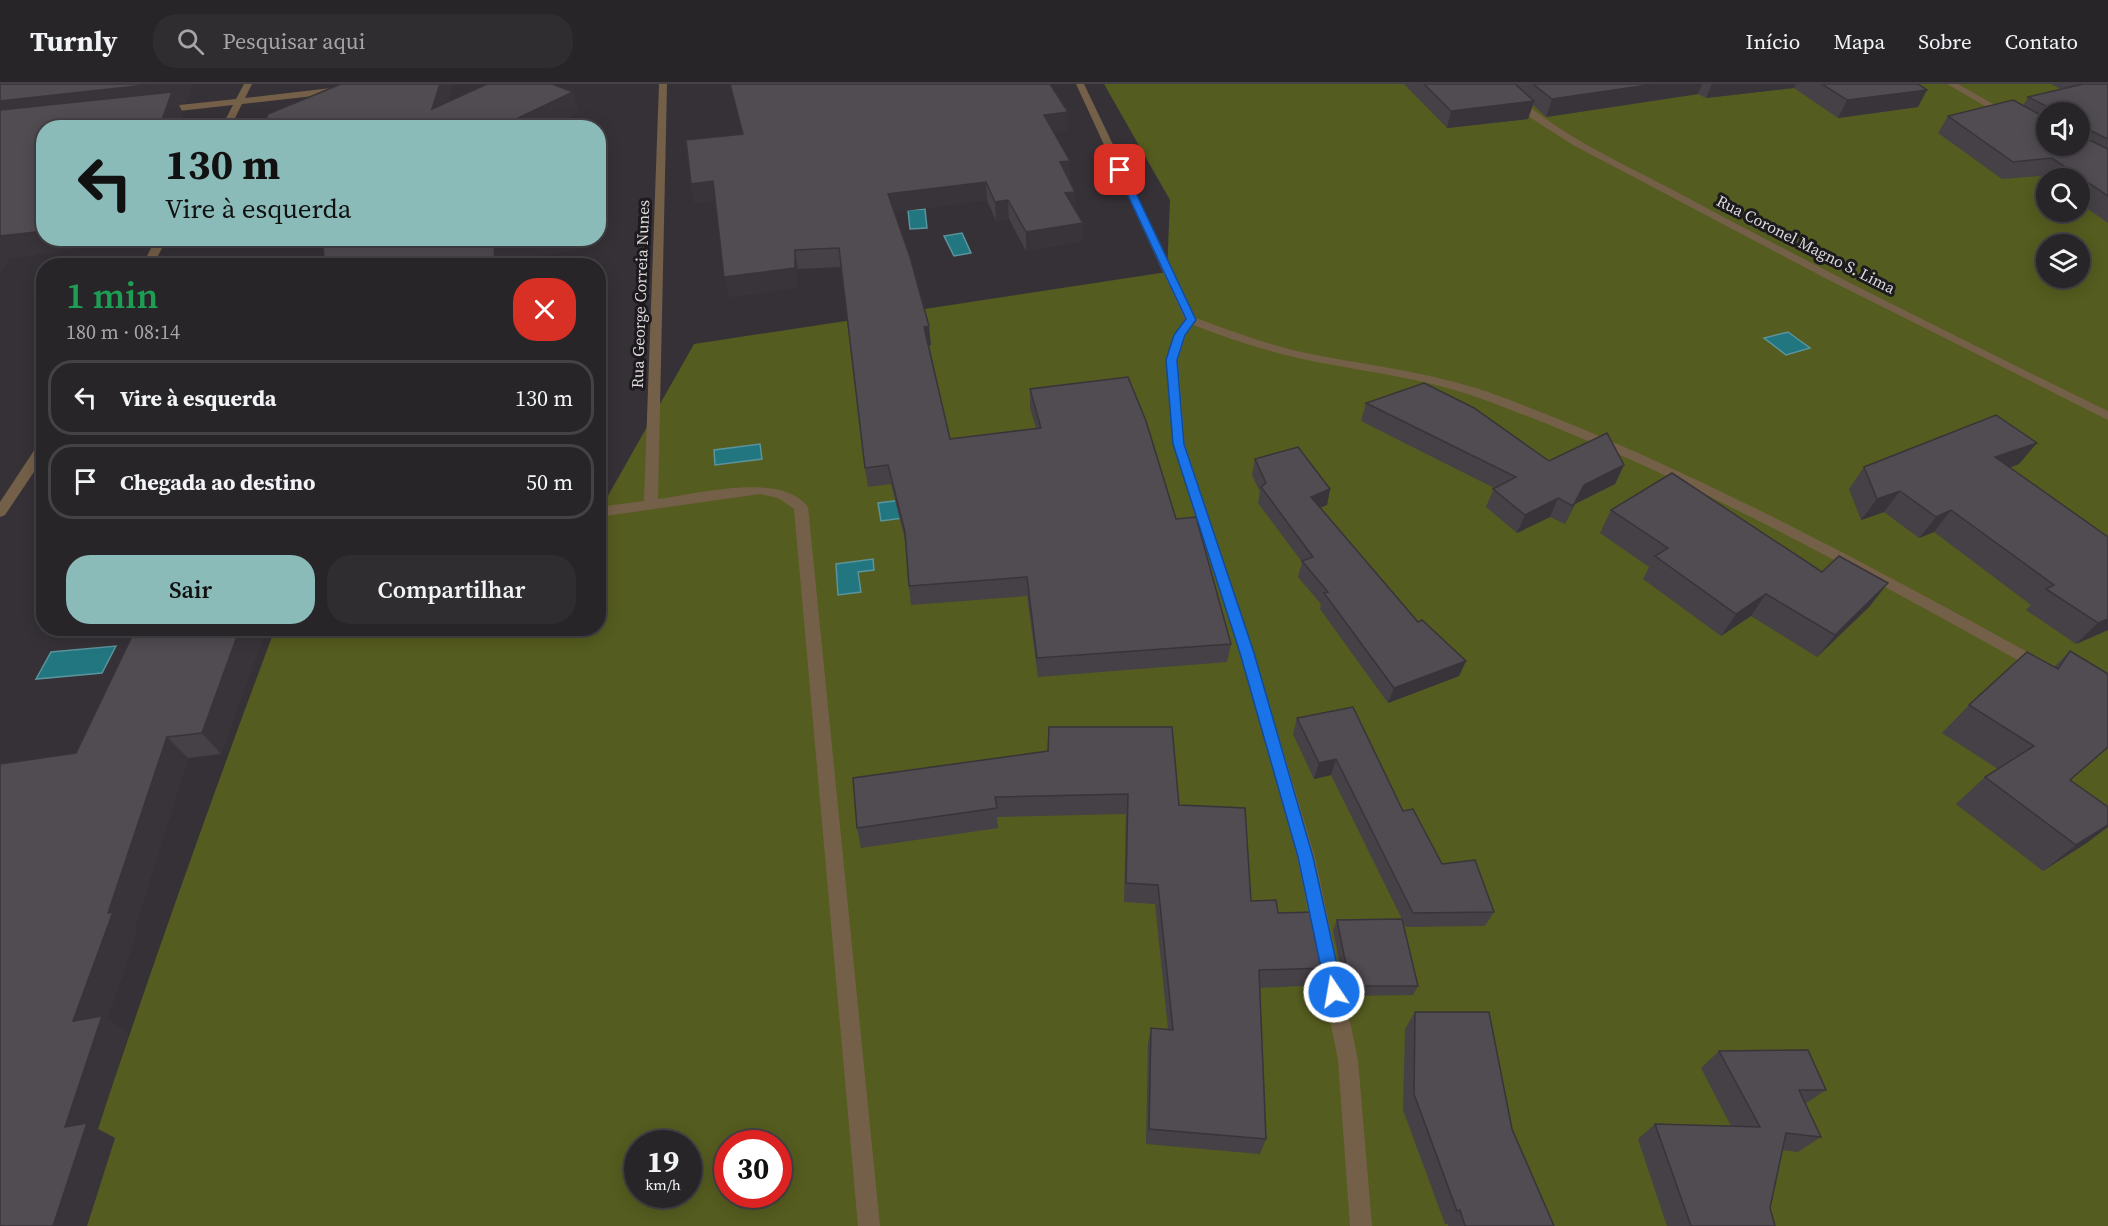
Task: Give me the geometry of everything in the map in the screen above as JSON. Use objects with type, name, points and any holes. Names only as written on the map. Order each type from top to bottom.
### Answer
[{"type":"street","points":[[229,120],[248,84]]},
{"type":"street","name":"Rua George Correia Nunes","points":[[651,505],[663,84]]},
{"type":"street","points":[[1080,84],[1191,320],[1246,341],[1309,357],[1409,374],[1485,395],[1616,451],[1846,558],[2052,672]]},
{"type":"street","name":"Rua Coronel Magno S. Lima","points":[[1499,84],[1518,104],[1568,137],[1832,278],[2108,416]]},
{"type":"street","points":[[1951,84],[2018,121]]},
{"type":"street","points":[[148,111],[352,89]]},
{"type":"street","points":[[1191,320],[1180,335],[1172,360],[1179,444],[1247,653],[1306,857],[1348,1060],[1361,1226]]},
{"type":"street","points":[[0,512],[36,458]]},
{"type":"street","points":[[606,511],[760,490],[782,494],[801,507],[869,1226]]},
{"type":"green space","points":[[1104,84],[2108,84],[2108,1226],[66,1226],[167,926],[272,636],[606,636],[606,499],[694,344],[1167,272],[1170,200]]},
{"type":"water","points":[[925,209],[927,228],[910,229],[908,210]]},
{"type":"water","points":[[962,233],[971,253],[954,256],[944,236]]},
{"type":"water","points":[[1788,332],[1810,348],[1786,355],[1764,338]]},
{"type":"water","points":[[760,444],[762,459],[715,465],[714,450]]},
{"type":"water","points":[[934,496],[918,516],[881,521],[878,503]]},
{"type":"water","points":[[873,559],[874,570],[858,572],[861,592],[838,595],[836,564]]},
{"type":"water","points":[[116,646],[102,673],[36,679],[51,652]]},
{"type":"building","points":[[0,84],[155,84],[0,101]]},
{"type":"building","points":[[341,84],[440,84],[432,109],[487,84],[552,84],[573,92],[514,120],[266,120],[268,114]]},
{"type":"building","points":[[730,84],[1050,84],[1068,112],[1044,115],[1070,161],[1060,162],[1075,192],[1065,193],[1083,223],[1026,232],[1008,200],[995,202],[986,182],[888,194],[910,257],[929,326],[924,327],[950,439],[1041,428],[1030,389],[1128,377],[1146,421],[1176,519],[1196,517],[1231,644],[1037,658],[1027,577],[909,586],[905,532],[888,465],[865,468],[839,248],[795,250],[795,268],[724,277],[713,181],[691,184],[686,140],[743,134]]},
{"type":"building","points":[[1424,84],[1515,84],[1534,101],[1451,111]]},
{"type":"building","points":[[1533,84],[1655,84],[1552,99]]},
{"type":"building","points":[[1822,84],[1918,84],[1927,90],[1847,100]]},
{"type":"building","points":[[2083,84],[2108,84],[2108,139],[2090,130],[2090,102],[2038,102],[2028,97]]},
{"type":"building","points":[[172,92],[162,120],[36,120],[36,232],[0,236],[0,110]]},
{"type":"building","points":[[2013,100],[2036,113],[2036,156],[2090,156],[2090,140],[2108,149],[2108,196],[2090,184],[2090,168],[2067,168],[2052,158],[2013,162],[1948,116]]},
{"type":"building","points":[[323,246],[495,246],[494,258],[324,258]]},
{"type":"building","points":[[1424,383],[1474,408],[1549,461],[1607,433],[1624,465],[1584,485],[1573,506],[1558,498],[1525,515],[1493,489],[1516,477],[1366,403]]},
{"type":"building","points":[[1996,415],[2037,443],[1995,457],[2108,537],[2108,619],[2098,623],[2046,589],[2054,585],[1951,510],[1936,517],[1900,491],[1877,499],[1864,467]]},
{"type":"building","points":[[1298,447],[1330,489],[1311,497],[1418,622],[1422,620],[1466,661],[1394,688],[1324,593],[1328,592],[1302,561],[1313,557],[1261,487],[1266,483],[1255,459]]},
{"type":"building","points":[[1672,473],[1822,572],[1839,556],[1888,583],[1835,635],[1766,594],[1736,614],[1655,556],[1668,548],[1611,510]]},
{"type":"building","points":[[132,636],[237,636],[202,733],[167,737],[108,913],[113,912],[73,1021],[102,1016],[65,1127],[87,1123],[53,1226],[0,1226],[0,764],[76,753]]},
{"type":"building","points":[[2070,651],[2108,674],[2108,747],[2070,780],[2108,807],[2108,825],[2076,845],[1985,777],[2034,746],[1969,705],[2027,652],[2058,669]]},
{"type":"building","points":[[1353,707],[1403,811],[1413,809],[1442,864],[1475,860],[1494,912],[1413,913],[1336,759],[1319,763],[1297,718]]},
{"type":"building","points":[[1049,727],[1172,727],[1179,805],[1245,808],[1251,901],[1276,900],[1278,913],[1316,912],[1328,968],[1259,970],[1266,1139],[1149,1129],[1151,1028],[1173,1030],[1158,885],[1126,883],[1128,794],[995,797],[997,808],[857,828],[853,778],[1048,751]]},
{"type":"building","points":[[1402,919],[1418,986],[1357,986],[1354,975],[1348,975],[1337,920]]},
{"type":"building","points":[[1415,1012],[1489,1012],[1512,1129],[1554,1226],[1465,1226],[1460,1210],[1457,1211],[1414,1094]]},
{"type":"building","points":[[1808,1050],[1826,1090],[1799,1090],[1821,1137],[1786,1133],[1770,1208],[1775,1226],[1691,1226],[1655,1124],[1760,1127],[1719,1051]]},
{"type":"route","points":[[1120,170],[1191,320],[1180,335],[1172,360],[1179,444],[1247,653],[1306,857],[1334,992]]}]
